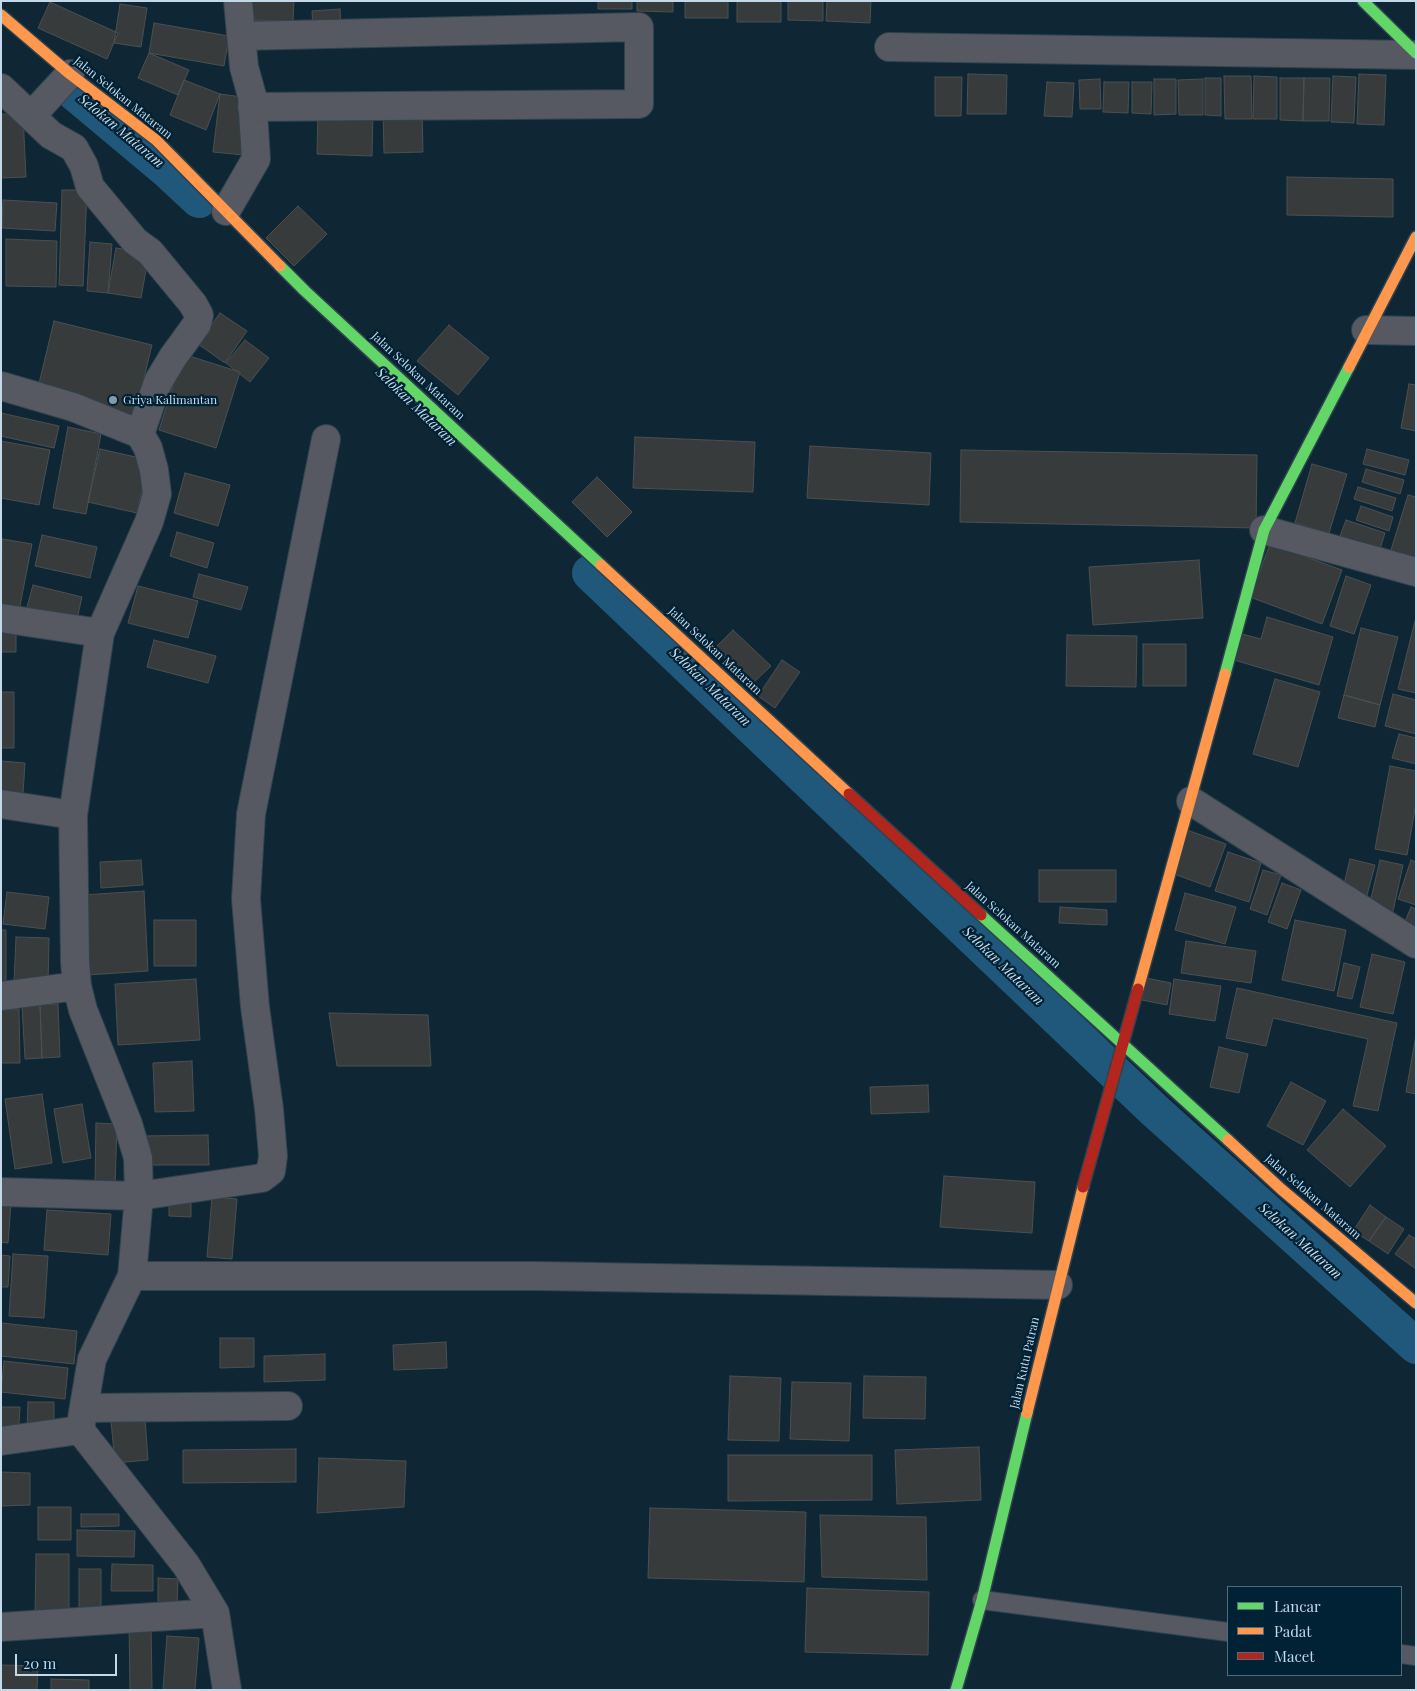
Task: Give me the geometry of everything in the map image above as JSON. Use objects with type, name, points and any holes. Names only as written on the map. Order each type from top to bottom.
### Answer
[{"type":"street","points":[[226,211],[256,159],[252,96],[244,67],[238,1]]},
{"type":"street","points":[[1363,1],[1416,54]]},
{"type":"street","name":"Jalan Selokan Mataram","points":[[1,15],[69,76],[156,140],[304,291],[803,752],[1281,1188],[1416,1302]]},
{"type":"street","points":[[241,36],[639,27],[639,104],[548,103],[252,107]]},
{"type":"street","points":[[889,47],[1416,54]]},
{"type":"street","points":[[39,108],[69,76]]},
{"type":"street","points":[[1,88],[39,108],[51,135],[74,148],[84,166],[90,187],[135,241],[150,252],[193,304],[199,315],[196,324],[158,382],[140,434]]},
{"type":"street","name":"Jalan Kutu Patran","points":[[956,1690],[982,1600],[1058,1285],[1096,1138],[1124,1044],[1264,530],[1366,330],[1416,237]]},
{"type":"street","points":[[1366,330],[1416,331]]},
{"type":"street","points":[[1,386],[73,407],[140,434],[148,448],[154,470],[157,494],[149,522],[100,633],[74,815],[75,962],[77,986],[82,1010],[128,1124],[138,1158],[139,1196],[132,1276],[92,1359],[83,1419],[186,1565],[215,1613],[227,1690]]},
{"type":"street","points":[[1,1192],[139,1196],[262,1178],[272,1171],[273,1156],[269,1109],[256,1007],[246,899],[251,814],[326,439]]},
{"type":"street","points":[[1264,530],[1416,572]]},
{"type":"street","points":[[1,618],[100,633]]},
{"type":"street","points":[[1191,801],[1416,944]]},
{"type":"street","points":[[1,804],[74,815]]},
{"type":"street","points":[[1,996],[77,986]]},
{"type":"street","points":[[132,1276],[539,1276],[1058,1285]]},
{"type":"street","points":[[1,1441],[83,1419],[288,1406]]},
{"type":"street","points":[[1,1628],[215,1613]]},
{"type":"lane","points":[[982,1600],[1227,1632]]},
{"type":"lane","points":[[1402,1654],[1416,1656]]},
{"type":"building","points":[[246,1],[294,1],[293,21],[246,20]]},
{"type":"building","points":[[598,1],[632,1],[632,9],[598,9]]},
{"type":"building","points":[[637,1],[673,1],[673,12],[637,11]]},
{"type":"building","points":[[685,1],[728,1],[728,18],[685,18]]},
{"type":"building","points":[[737,1],[781,1],[781,22],[737,22]]},
{"type":"building","points":[[788,1],[823,1],[823,21],[788,20]]},
{"type":"building","points":[[827,1],[871,1],[870,23],[826,21]]},
{"type":"building","points":[[50,2],[118,33],[107,59],[38,28]]},
{"type":"building","points":[[120,4],[147,8],[141,47],[114,43]]},
{"type":"building","points":[[340,9],[341,29],[313,30],[312,11]]},
{"type":"building","points":[[154,23],[229,36],[224,66],[149,53]]},
{"type":"building","points":[[149,53],[189,70],[178,95],[138,78]]},
{"type":"building","points":[[968,74],[1007,75],[1006,114],[967,114]]},
{"type":"building","points":[[1359,74],[1386,75],[1384,125],[1357,124]]},
{"type":"building","points":[[1224,76],[1251,76],[1252,119],[1225,119]]},
{"type":"building","points":[[1254,76],[1277,77],[1277,119],[1253,119]]},
{"type":"building","points":[[1333,76],[1356,77],[1354,123],[1331,122]]},
{"type":"building","points":[[935,77],[962,77],[961,116],[935,116]]},
{"type":"building","points":[[1205,78],[1221,78],[1221,116],[1205,115]]},
{"type":"building","points":[[1280,78],[1304,78],[1303,121],[1280,120]]},
{"type":"building","points":[[1304,78],[1330,78],[1329,121],[1303,121]]},
{"type":"building","points":[[1100,79],[1101,109],[1080,109],[1079,80]]},
{"type":"building","points":[[1154,79],[1176,79],[1176,114],[1154,115]]},
{"type":"building","points":[[1203,79],[1203,115],[1179,115],[1178,80]]},
{"type":"building","points":[[184,80],[220,94],[206,130],[170,115]]},
{"type":"building","points":[[1047,82],[1074,83],[1072,117],[1044,116]]},
{"type":"building","points":[[1104,82],[1129,82],[1128,113],[1103,112]]},
{"type":"building","points":[[1132,82],[1152,82],[1151,114],[1132,113]]},
{"type":"building","points":[[220,94],[249,98],[244,155],[213,152]]},
{"type":"building","points":[[422,110],[423,152],[384,153],[383,111]]},
{"type":"building","points":[[318,112],[373,113],[372,156],[317,154]]},
{"type":"building","points":[[1,114],[23,115],[26,177],[1,178]]},
{"type":"building","points":[[1287,177],[1393,179],[1393,217],[1287,215]]},
{"type":"building","points":[[62,190],[87,190],[83,286],[59,285]]},
{"type":"building","points":[[3,200],[57,203],[55,231],[2,228]]},
{"type":"building","points":[[298,206],[327,234],[294,266],[266,238]]},
{"type":"building","points":[[6,239],[57,241],[56,287],[6,286]]},
{"type":"building","points":[[90,242],[112,244],[108,293],[87,291]]},
{"type":"building","points":[[116,248],[149,253],[141,298],[108,293]]},
{"type":"building","points":[[220,313],[247,331],[225,363],[198,344]]},
{"type":"building","points":[[54,321],[152,345],[134,419],[36,396]]},
{"type":"building","points":[[449,325],[489,358],[458,395],[417,361]]},
{"type":"building","points":[[245,340],[269,358],[250,382],[226,363]]},
{"type":"building","points":[[183,354],[240,372],[216,448],[159,430]]},
{"type":"building","points":[[1409,384],[1416,385],[1416,431],[1401,428]]},
{"type":"building","points":[[1,413],[59,426],[54,448],[1,436]]},
{"type":"building","points":[[68,427],[101,434],[86,514],[53,508]]},
{"type":"building","points":[[635,437],[755,442],[753,492],[633,488]]},
{"type":"building","points":[[1,441],[50,450],[39,505],[1,498]]},
{"type":"building","points":[[810,446],[931,453],[929,505],[807,498]]},
{"type":"building","points":[[100,449],[149,460],[137,513],[88,502]]},
{"type":"building","points":[[1367,449],[1409,460],[1405,475],[1363,464]]},
{"type":"building","points":[[961,450],[1257,455],[1256,528],[960,522]]},
{"type":"building","points":[[1312,464],[1347,474],[1329,533],[1295,523]]},
{"type":"building","points":[[1366,469],[1404,480],[1400,494],[1362,482]]},
{"type":"building","points":[[185,473],[230,485],[218,526],[174,513]]},
{"type":"building","points":[[597,477],[632,512],[607,537],[572,502]]},
{"type":"building","points":[[1358,487],[1396,498],[1392,511],[1354,499]]},
{"type":"building","points":[[1408,495],[1416,497],[1416,561],[1390,553]]},
{"type":"building","points":[[1361,506],[1393,517],[1389,531],[1356,520]]},
{"type":"building","points":[[1346,520],[1385,533],[1380,549],[1340,536]]},
{"type":"building","points":[[177,532],[214,543],[207,568],[170,556]]},
{"type":"building","points":[[42,535],[97,547],[90,578],[35,566]]},
{"type":"building","points":[[2,539],[32,544],[18,616],[1,613]]},
{"type":"building","points":[[1270,544],[1342,570],[1322,624],[1250,597]]},
{"type":"building","points":[[1199,560],[1203,618],[1093,625],[1089,567]]},
{"type":"building","points":[[199,574],[248,587],[241,610],[193,597]]},
{"type":"building","points":[[1346,576],[1371,585],[1354,634],[1330,626]]},
{"type":"building","points":[[33,585],[82,597],[77,619],[27,607]]},
{"type":"building","points":[[138,586],[198,601],[188,638],[128,623]]},
{"type":"building","points":[[1267,617],[1333,637],[1319,685],[1234,660],[1242,634],[1261,639]]},
{"type":"building","points":[[1416,621],[1416,693],[1398,689]]},
{"type":"building","points":[[1,623],[16,625],[16,652],[1,652]]},
{"type":"building","points":[[1361,628],[1398,637],[1380,705],[1344,695]]},
{"type":"building","points":[[733,630],[771,666],[752,684],[715,648]]},
{"type":"building","points":[[1067,635],[1137,636],[1136,687],[1066,686]]},
{"type":"building","points":[[154,640],[216,656],[208,683],[147,667]]},
{"type":"building","points":[[1143,644],[1186,644],[1186,686],[1143,686]]},
{"type":"building","points":[[782,660],[800,672],[775,708],[758,696]]},
{"type":"building","points":[[1275,679],[1320,692],[1298,767],[1253,754]]},
{"type":"building","points":[[1,692],[14,692],[14,748],[1,748]]},
{"type":"building","points":[[1393,694],[1416,700],[1416,734],[1385,726]]},
{"type":"building","points":[[1344,695],[1380,705],[1375,727],[1338,718]]},
{"type":"building","points":[[1399,734],[1416,738],[1416,764],[1392,758]]},
{"type":"building","points":[[1,761],[25,763],[23,794],[1,793]]},
{"type":"building","points":[[1390,766],[1416,771],[1416,803],[1407,855],[1375,849]]},
{"type":"building","points":[[1187,830],[1226,844],[1210,887],[1171,873]]},
{"type":"building","points":[[1228,852],[1261,863],[1249,902],[1215,891]]},
{"type":"building","points":[[1350,859],[1375,865],[1366,899],[1342,893]]},
{"type":"building","points":[[141,860],[143,885],[101,888],[100,862]]},
{"type":"building","points":[[1380,860],[1403,865],[1392,916],[1368,911]]},
{"type":"building","points":[[1411,860],[1416,862],[1416,905],[1398,899]]},
{"type":"building","points":[[1039,870],[1116,870],[1116,902],[1039,902]]},
{"type":"building","points":[[1263,870],[1281,875],[1267,915],[1250,909]]},
{"type":"building","points":[[1282,883],[1301,890],[1287,929],[1268,922]]},
{"type":"building","points":[[144,891],[148,971],[87,975],[83,895]]},
{"type":"building","points":[[7,892],[49,897],[45,929],[3,924]]},
{"type":"building","points":[[1185,893],[1236,907],[1225,944],[1175,930]]},
{"type":"building","points":[[1060,907],[1107,910],[1107,925],[1059,923]]},
{"type":"building","points":[[1411,907],[1416,909],[1416,934],[1402,929]]},
{"type":"building","points":[[154,920],[196,920],[196,966],[154,966]]},
{"type":"building","points":[[1295,920],[1346,930],[1334,991],[1282,980]]},
{"type":"building","points":[[1,930],[6,930],[6,992],[1,992]]},
{"type":"building","points":[[16,937],[49,938],[48,984],[14,983]]},
{"type":"building","points":[[1186,941],[1256,951],[1251,983],[1181,973]]},
{"type":"building","points":[[1372,954],[1405,962],[1393,1014],[1360,1007]]},
{"type":"building","points":[[1344,963],[1360,967],[1352,999],[1337,996]]},
{"type":"building","points":[[1146,978],[1171,983],[1167,1005],[1142,1000]]},
{"type":"building","points":[[196,979],[200,1040],[118,1045],[115,984]]},
{"type":"building","points":[[1174,979],[1221,986],[1215,1021],[1169,1014]]},
{"type":"building","points":[[1237,988],[1397,1023],[1378,1111],[1353,1106],[1368,1039],[1273,1018],[1266,1046],[1226,1038]]},
{"type":"building","points":[[58,1004],[60,1057],[42,1058],[40,1005]]},
{"type":"building","points":[[40,1005],[42,1058],[25,1059],[22,1006]]},
{"type":"building","points":[[19,1009],[20,1063],[1,1063],[1,1010]]},
{"type":"building","points":[[329,1013],[428,1015],[431,1066],[337,1066]]},
{"type":"building","points":[[1416,1035],[1416,1094],[1406,1092]]},
{"type":"building","points":[[1219,1047],[1248,1054],[1239,1093],[1210,1087]]},
{"type":"building","points":[[192,1061],[194,1111],[155,1112],[153,1063]]},
{"type":"building","points":[[1291,1082],[1326,1101],[1303,1145],[1267,1126]]},
{"type":"building","points":[[928,1085],[929,1112],[871,1114],[870,1087]]},
{"type":"building","points":[[42,1094],[52,1163],[15,1169],[5,1099]]},
{"type":"building","points":[[82,1104],[91,1158],[63,1163],[54,1109]]},
{"type":"building","points":[[1343,1109],[1386,1146],[1350,1187],[1307,1150]]},
{"type":"building","points":[[96,1123],[117,1124],[115,1186],[95,1186]]},
{"type":"building","points":[[208,1135],[209,1165],[143,1165],[143,1136]]},
{"type":"building","points":[[944,1176],[1035,1182],[1032,1233],[940,1227]]},
{"type":"building","points":[[169,1195],[191,1195],[191,1217],[169,1216]]},
{"type":"building","points":[[212,1197],[237,1199],[232,1259],[207,1257]]},
{"type":"building","points":[[1,1202],[11,1203],[8,1243],[1,1242]]},
{"type":"building","points":[[1370,1205],[1386,1217],[1369,1241],[1353,1231]]},
{"type":"building","points":[[47,1210],[111,1214],[108,1255],[44,1250]]},
{"type":"building","points":[[1386,1217],[1404,1229],[1388,1254],[1369,1241]]},
{"type":"building","points":[[1409,1235],[1416,1239],[1416,1269],[1395,1254]]},
{"type":"building","points":[[13,1254],[48,1256],[44,1318],[9,1316]]},
{"type":"building","points":[[1,1255],[10,1256],[8,1287],[1,1287]]},
{"type":"building","points":[[1,1323],[77,1331],[74,1364],[1,1356]]},
{"type":"building","points":[[220,1338],[254,1338],[254,1367],[220,1368]]},
{"type":"building","points":[[446,1342],[447,1368],[394,1370],[393,1345]]},
{"type":"building","points":[[325,1354],[325,1380],[264,1382],[264,1356]]},
{"type":"building","points":[[4,1361],[68,1368],[65,1399],[1,1392]]},
{"type":"building","points":[[730,1376],[781,1378],[779,1441],[728,1440]]},
{"type":"building","points":[[864,1376],[926,1377],[925,1419],[863,1418]]},
{"type":"building","points":[[792,1382],[851,1383],[849,1441],[790,1439]]},
{"type":"building","points":[[28,1402],[54,1402],[54,1430],[27,1430]]},
{"type":"building","points":[[1,1407],[20,1407],[18,1437],[1,1436]]},
{"type":"building","points":[[145,1418],[148,1460],[115,1463],[111,1421]]},
{"type":"building","points":[[979,1447],[981,1500],[897,1504],[895,1450]]},
{"type":"building","points":[[296,1449],[296,1482],[183,1483],[183,1450]]},
{"type":"building","points":[[728,1455],[872,1455],[872,1500],[728,1501]]},
{"type":"building","points":[[319,1458],[406,1461],[404,1507],[317,1513]]},
{"type":"building","points":[[1,1472],[30,1473],[30,1505],[1,1506]]},
{"type":"building","points":[[38,1507],[71,1507],[71,1540],[38,1540]]},
{"type":"building","points":[[650,1508],[806,1512],[804,1582],[648,1578]]},
{"type":"building","points":[[81,1514],[119,1514],[119,1526],[81,1527]]},
{"type":"building","points":[[820,1515],[926,1517],[927,1580],[822,1577]]},
{"type":"building","points":[[77,1530],[135,1531],[134,1557],[77,1556]]},
{"type":"building","points":[[36,1554],[69,1554],[69,1619],[35,1619]]},
{"type":"building","points":[[112,1564],[153,1565],[153,1591],[111,1591]]},
{"type":"building","points":[[79,1569],[101,1569],[101,1611],[79,1611]]},
{"type":"building","points":[[158,1578],[178,1579],[177,1603],[158,1603]]},
{"type":"building","points":[[807,1588],[929,1592],[928,1655],[805,1652]]},
{"type":"building","points":[[129,1622],[151,1622],[152,1690],[130,1690]]},
{"type":"building","points":[[167,1636],[199,1638],[195,1690],[163,1690]]},
{"type":"building","points":[[1,1665],[38,1666],[37,1690],[1,1690]]},
{"type":"building","points":[[51,1679],[89,1680],[89,1690],[51,1690]]},
{"type":"waterway","name":"Selokan Mataram","points":[[65,85],[169,172],[199,200]]},
{"type":"waterway","name":"Selokan Mataram","points":[[590,573],[1154,1110],[1416,1346]]},
{"type":"traffic: fast","points":[[1363,1],[1416,53]]},
{"type":"traffic: fast","points":[[280,266],[601,565]]},
{"type":"traffic: fast","points":[[1225,674],[1264,530],[1349,367]]},
{"type":"traffic: fast","points":[[981,915],[1228,1140]]},
{"type":"traffic: fast","points":[[956,1690],[982,1600],[1027,1413]]},
{"type":"traffic: slow","points":[[1,15],[70,74],[156,140],[280,266]]},
{"type":"traffic: slow","points":[[1349,367],[1416,237]]},
{"type":"traffic: slow","points":[[601,565],[849,794]]},
{"type":"traffic: slow","points":[[1138,989],[1225,674]]},
{"type":"traffic: slow","points":[[1228,1140],[1281,1189],[1416,1303]]},
{"type":"traffic: slow","points":[[1027,1413],[1083,1187]]},
{"type":"traffic: jam","points":[[849,794],[981,915]]},
{"type":"traffic: jam","points":[[1083,1187],[1138,989]]},
{"type":"place","name":"Griya Kalimantan","points":[[113,400]]}]
